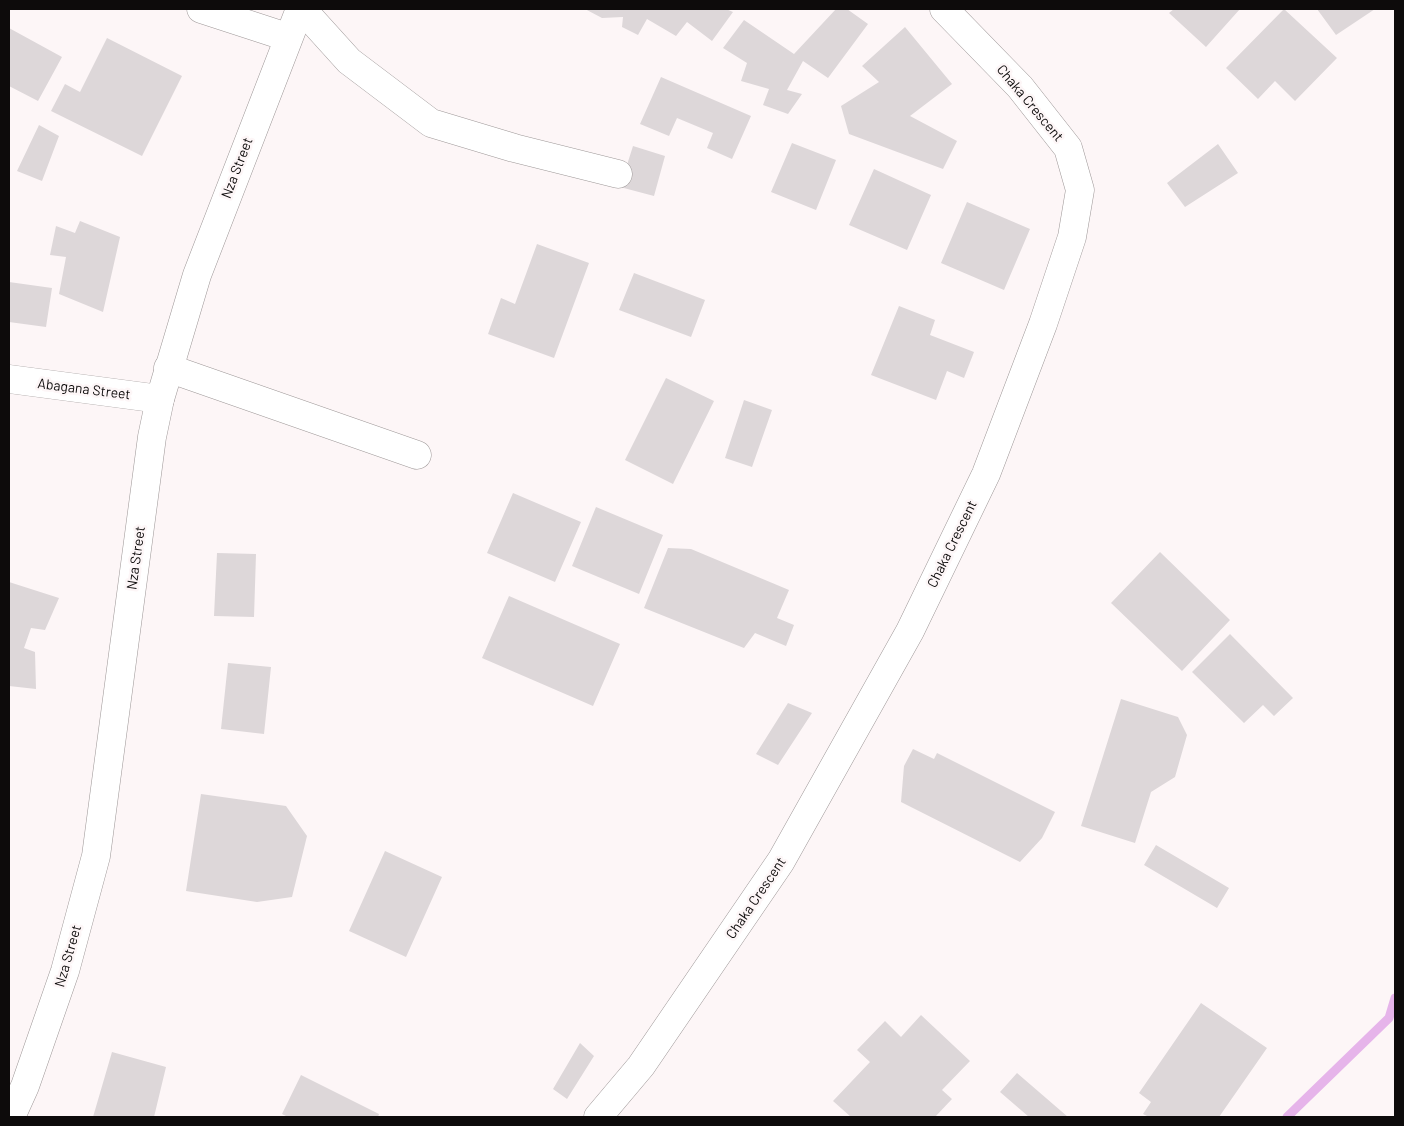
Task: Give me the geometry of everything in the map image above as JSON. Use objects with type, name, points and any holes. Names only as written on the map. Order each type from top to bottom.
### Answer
[{"type":"street","points":[[201,9],[287,37]]},
{"type":"street","points":[[301,9],[349,61],[431,123],[514,148],[618,174]]},
{"type":"street","name":"Nza Street","points":[[11,1117],[25,1086],[65,971],[96,856],[152,437],[168,368],[197,274],[287,37],[301,9]]},
{"type":"street","name":"Chaka Crescent","points":[[598,1117],[641,1066],[782,861],[910,631],[986,474],[1043,324],[1072,237],[1080,190],[1068,148],[1020,87],[944,9]]},
{"type":"street","points":[[168,368],[418,455]]},
{"type":"street","name":"Abagana Street","points":[[9,379],[160,399]]},
{"type":"building","points":[[585,9],[726,9],[733,12],[712,41],[687,22],[676,36],[647,19],[638,35],[622,27],[623,17],[602,18]]},
{"type":"building","points":[[836,9],[847,9],[868,24],[828,78],[803,61],[787,90],[802,94],[788,114],[763,105],[769,89],[741,81],[747,63],[723,48],[744,20],[794,54]]},
{"type":"building","points":[[1174,9],[1240,9],[1206,47],[1169,13]]},
{"type":"building","points":[[1284,9],[1337,58],[1295,101],[1275,81],[1258,99],[1226,68]]},
{"type":"building","points":[[1317,9],[1375,9],[1336,35]]},
{"type":"building","points":[[905,27],[952,84],[910,116],[957,141],[943,169],[849,134],[841,106],[879,82],[862,66]]},
{"type":"building","points":[[9,28],[62,57],[38,101],[9,86]]},
{"type":"building","points":[[107,38],[182,76],[142,156],[51,111],[65,84],[80,92]]},
{"type":"building","points":[[661,77],[751,116],[732,159],[707,148],[713,133],[677,118],[669,136],[640,124]]},
{"type":"building","points":[[39,125],[59,136],[42,181],[17,171]]},
{"type":"building","points":[[792,143],[836,160],[816,210],[771,192]]},
{"type":"building","points":[[1218,144],[1238,173],[1185,207],[1167,183]]},
{"type":"building","points":[[633,146],[665,156],[654,196],[620,187]]},
{"type":"building","points":[[874,169],[931,195],[907,250],[849,225]]},
{"type":"building","points":[[967,202],[1030,229],[1004,290],[941,263]]},
{"type":"building","points":[[80,221],[120,237],[103,312],[59,294],[66,257],[50,255],[56,226],[75,233]]},
{"type":"building","points":[[537,244],[589,263],[554,358],[488,334],[501,298],[515,304]]},
{"type":"building","points":[[634,273],[705,300],[691,337],[619,310]]},
{"type":"building","points":[[9,282],[52,288],[46,327],[9,322]]},
{"type":"building","points":[[899,306],[935,320],[930,335],[974,352],[964,378],[947,371],[936,400],[871,375]]},
{"type":"building","points":[[666,378],[714,401],[673,484],[625,460]]},
{"type":"building","points":[[744,400],[772,410],[752,467],[725,458]]},
{"type":"building","points":[[513,493],[581,522],[555,582],[487,553]]},
{"type":"building","points":[[596,507],[663,535],[639,594],[572,566]]},
{"type":"building","points":[[668,548],[691,549],[789,590],[777,618],[794,625],[786,646],[755,633],[744,648],[644,608]]},
{"type":"building","points":[[1160,552],[1230,620],[1182,671],[1111,603]]},
{"type":"building","points":[[217,553],[256,554],[254,617],[214,616]]},
{"type":"building","points":[[9,582],[59,598],[45,630],[31,628],[24,648],[35,652],[36,689],[9,686]]},
{"type":"building","points":[[509,596],[620,644],[593,706],[482,658]]},
{"type":"building","points":[[1230,634],[1293,698],[1274,716],[1263,705],[1244,723],[1192,672]]},
{"type":"building","points":[[228,663],[271,667],[264,734],[221,729]]},
{"type":"building","points":[[1121,699],[1178,717],[1187,735],[1175,777],[1151,792],[1135,843],[1081,826]]},
{"type":"building","points":[[788,703],[812,713],[778,765],[756,754]]},
{"type":"building","points":[[913,749],[934,759],[937,753],[1055,812],[1042,838],[1020,862],[901,802],[904,766]]},
{"type":"building","points":[[201,794],[286,806],[307,836],[292,897],[257,902],[186,891]]},
{"type":"building","points":[[1156,845],[1229,888],[1217,908],[1144,865]]},
{"type":"building","points":[[385,851],[442,877],[406,957],[349,931]]},
{"type":"building","points":[[1201,1003],[1267,1048],[1219,1117],[1149,1117],[1143,1114],[1151,1102],[1139,1093]]},
{"type":"building","points":[[921,1015],[970,1061],[942,1090],[952,1099],[935,1117],[851,1117],[833,1101],[870,1062],[857,1050],[885,1021],[901,1037]]},
{"type":"building","points":[[580,1043],[594,1056],[567,1099],[553,1089]]},
{"type":"building","points":[[112,1052],[166,1067],[154,1117],[93,1117]]},
{"type":"building","points":[[1017,1073],[1068,1117],[1029,1117],[1000,1092]]},
{"type":"building","points":[[301,1075],[379,1114],[378,1117],[288,1117],[282,1114]]},
{"type":"waterway","points":[[1287,1117],[1389,1018],[1395,998]]}]
